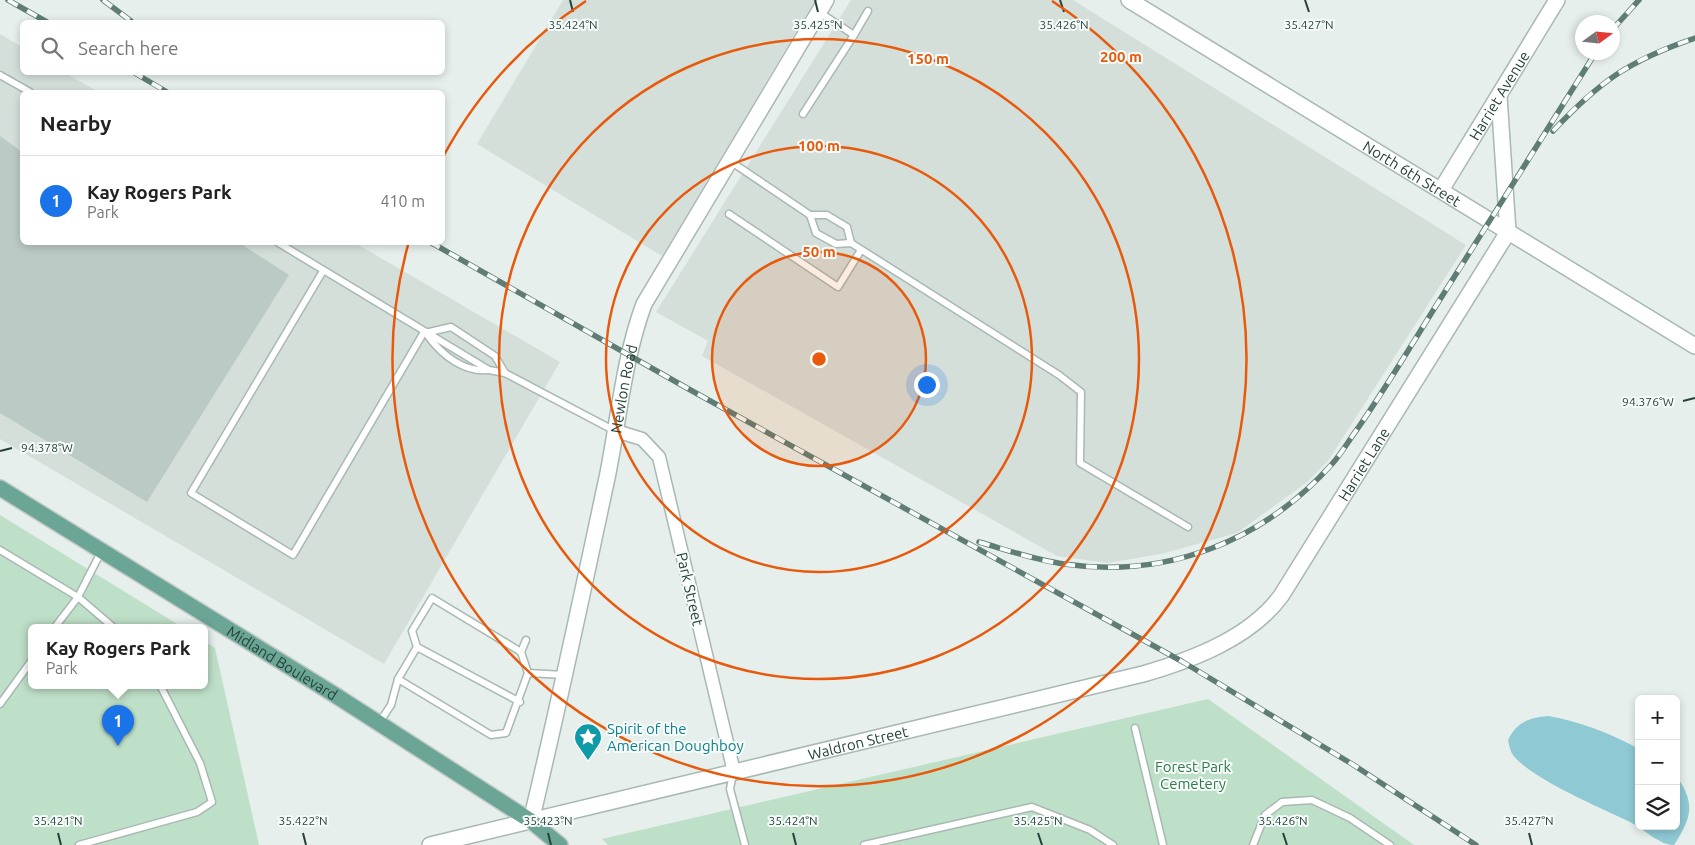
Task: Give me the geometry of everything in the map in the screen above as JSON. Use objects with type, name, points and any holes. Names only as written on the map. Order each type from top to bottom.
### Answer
[{"type":"main road","name":"Midland Boulevard","points":[[0,488],[379,723],[531,821],[560,845]]},
{"type":"street","name":"North 6th Street","points":[[1129,0],[1695,346]]},
{"type":"street","name":"Harriet Avenue","points":[[1441,190],[1557,0]]},
{"type":"street","name":"Newlon Road","points":[[531,821],[566,676],[616,431],[630,347],[644,304],[823,6]]},
{"type":"street","points":[[1499,96],[1508,232]]},
{"type":"street","name":"Harriet Lane","points":[[1183,662],[1252,626],[1274,605],[1363,468],[1508,232]]},
{"type":"street","name":"Park Street","points":[[616,431],[642,439],[659,457],[734,772]]},
{"type":"street","name":"Waldron Street","points":[[430,845],[448,843],[734,772],[1074,692],[1183,662]]},
{"type":"lane","points":[[823,6],[854,35]]},
{"type":"lane","points":[[803,114],[868,11]]},
{"type":"lane","points":[[0,75],[26,90]]},
{"type":"lane","points":[[729,160],[810,215],[828,215],[834,219],[847,228],[851,243]]},
{"type":"lane","points":[[729,214],[838,287],[861,250]]},
{"type":"lane","points":[[810,215],[816,233],[836,244],[851,243],[1059,375],[1081,392],[1080,463],[1188,527]]},
{"type":"lane","points":[[282,245],[489,370],[504,373],[616,431]]},
{"type":"lane","points":[[323,271],[191,493],[293,554],[425,332],[451,327],[495,356],[504,373]]},
{"type":"lane","points":[[425,332],[446,357],[477,372],[489,370]]},
{"type":"lane","points":[[0,550],[78,597],[110,624]]},
{"type":"lane","points":[[58,624],[78,597],[102,550]]},
{"type":"lane","points":[[398,679],[491,735],[506,733],[520,702],[528,673],[521,652],[432,598],[412,631],[417,647],[520,702]]},
{"type":"lane","points":[[521,652],[526,640]]},
{"type":"lane","points":[[379,723],[391,705],[398,679],[417,647]]},
{"type":"lane","points":[[0,704],[28,666]]},
{"type":"lane","points":[[528,673],[566,676]]},
{"type":"lane","points":[[80,845],[198,812],[212,802],[200,763],[162,689]]},
{"type":"lane","points":[[1135,728],[1163,845]]},
{"type":"lane","points":[[734,772],[730,789],[745,845]]},
{"type":"lane","points":[[1253,845],[1265,815],[1282,802],[1312,800],[1350,818],[1390,845]]},
{"type":"lane","points":[[864,845],[1032,807],[1090,830],[1113,845]]},
{"type":"shaded area","points":[[563,0],[815,0],[662,256],[477,144]]},
{"type":"shaded area","points":[[851,0],[1073,0],[1466,245],[1328,461],[1306,483],[1237,533],[1161,554],[1107,563],[1057,556],[702,356],[708,341],[656,312]]},
{"type":"shaded area","points":[[0,34],[20,46],[20,75],[69,75],[95,90],[20,90],[20,245],[358,245],[560,362],[384,664],[0,439]]},
{"type":"green space","points":[[0,515],[177,624],[28,624],[28,689],[208,689],[208,644],[215,648],[259,845],[0,845]]},
{"type":"green space","name":"Forest Park Cemetery","points":[[1208,699],[1414,845],[608,845],[602,839]]},
{"type":"water","points":[[1548,716],[1572,721],[1618,738],[1635,747],[1635,825],[1550,783],[1522,764],[1513,755],[1508,740],[1511,734],[1519,725],[1535,718]]},
{"type":"water","points":[[1680,782],[1689,802],[1689,809],[1688,817],[1680,835],[1674,845],[1643,830],[1680,830]]},
{"type":"building","points":[[0,136],[20,151],[20,245],[243,245],[289,275],[147,502],[0,413]]},
{"type":"railway","points":[[8,0],[43,20]]},
{"type":"railway","points":[[103,0],[130,20]]},
{"type":"railway","points":[[1620,21],[1639,0]]},
{"type":"railway","points":[[1553,131],[1586,98],[1617,74],[1652,55],[1695,38]]},
{"type":"railway","points":[[979,542],[1064,564],[1103,567],[1140,566],[1176,559],[1211,548],[1244,533],[1276,514],[1305,491],[1336,460],[1397,369],[1591,60]]},
{"type":"railway","points":[[138,75],[164,90]]},
{"type":"railway","points":[[435,245],[685,387],[1183,662],[1352,764],[1476,845]]},
{"type":"place","name":"Kay Rogers Park","points":[[118,746]]},
{"type":"place","name":"Spirit of the American Doughboy","points":[[588,761]]}]
